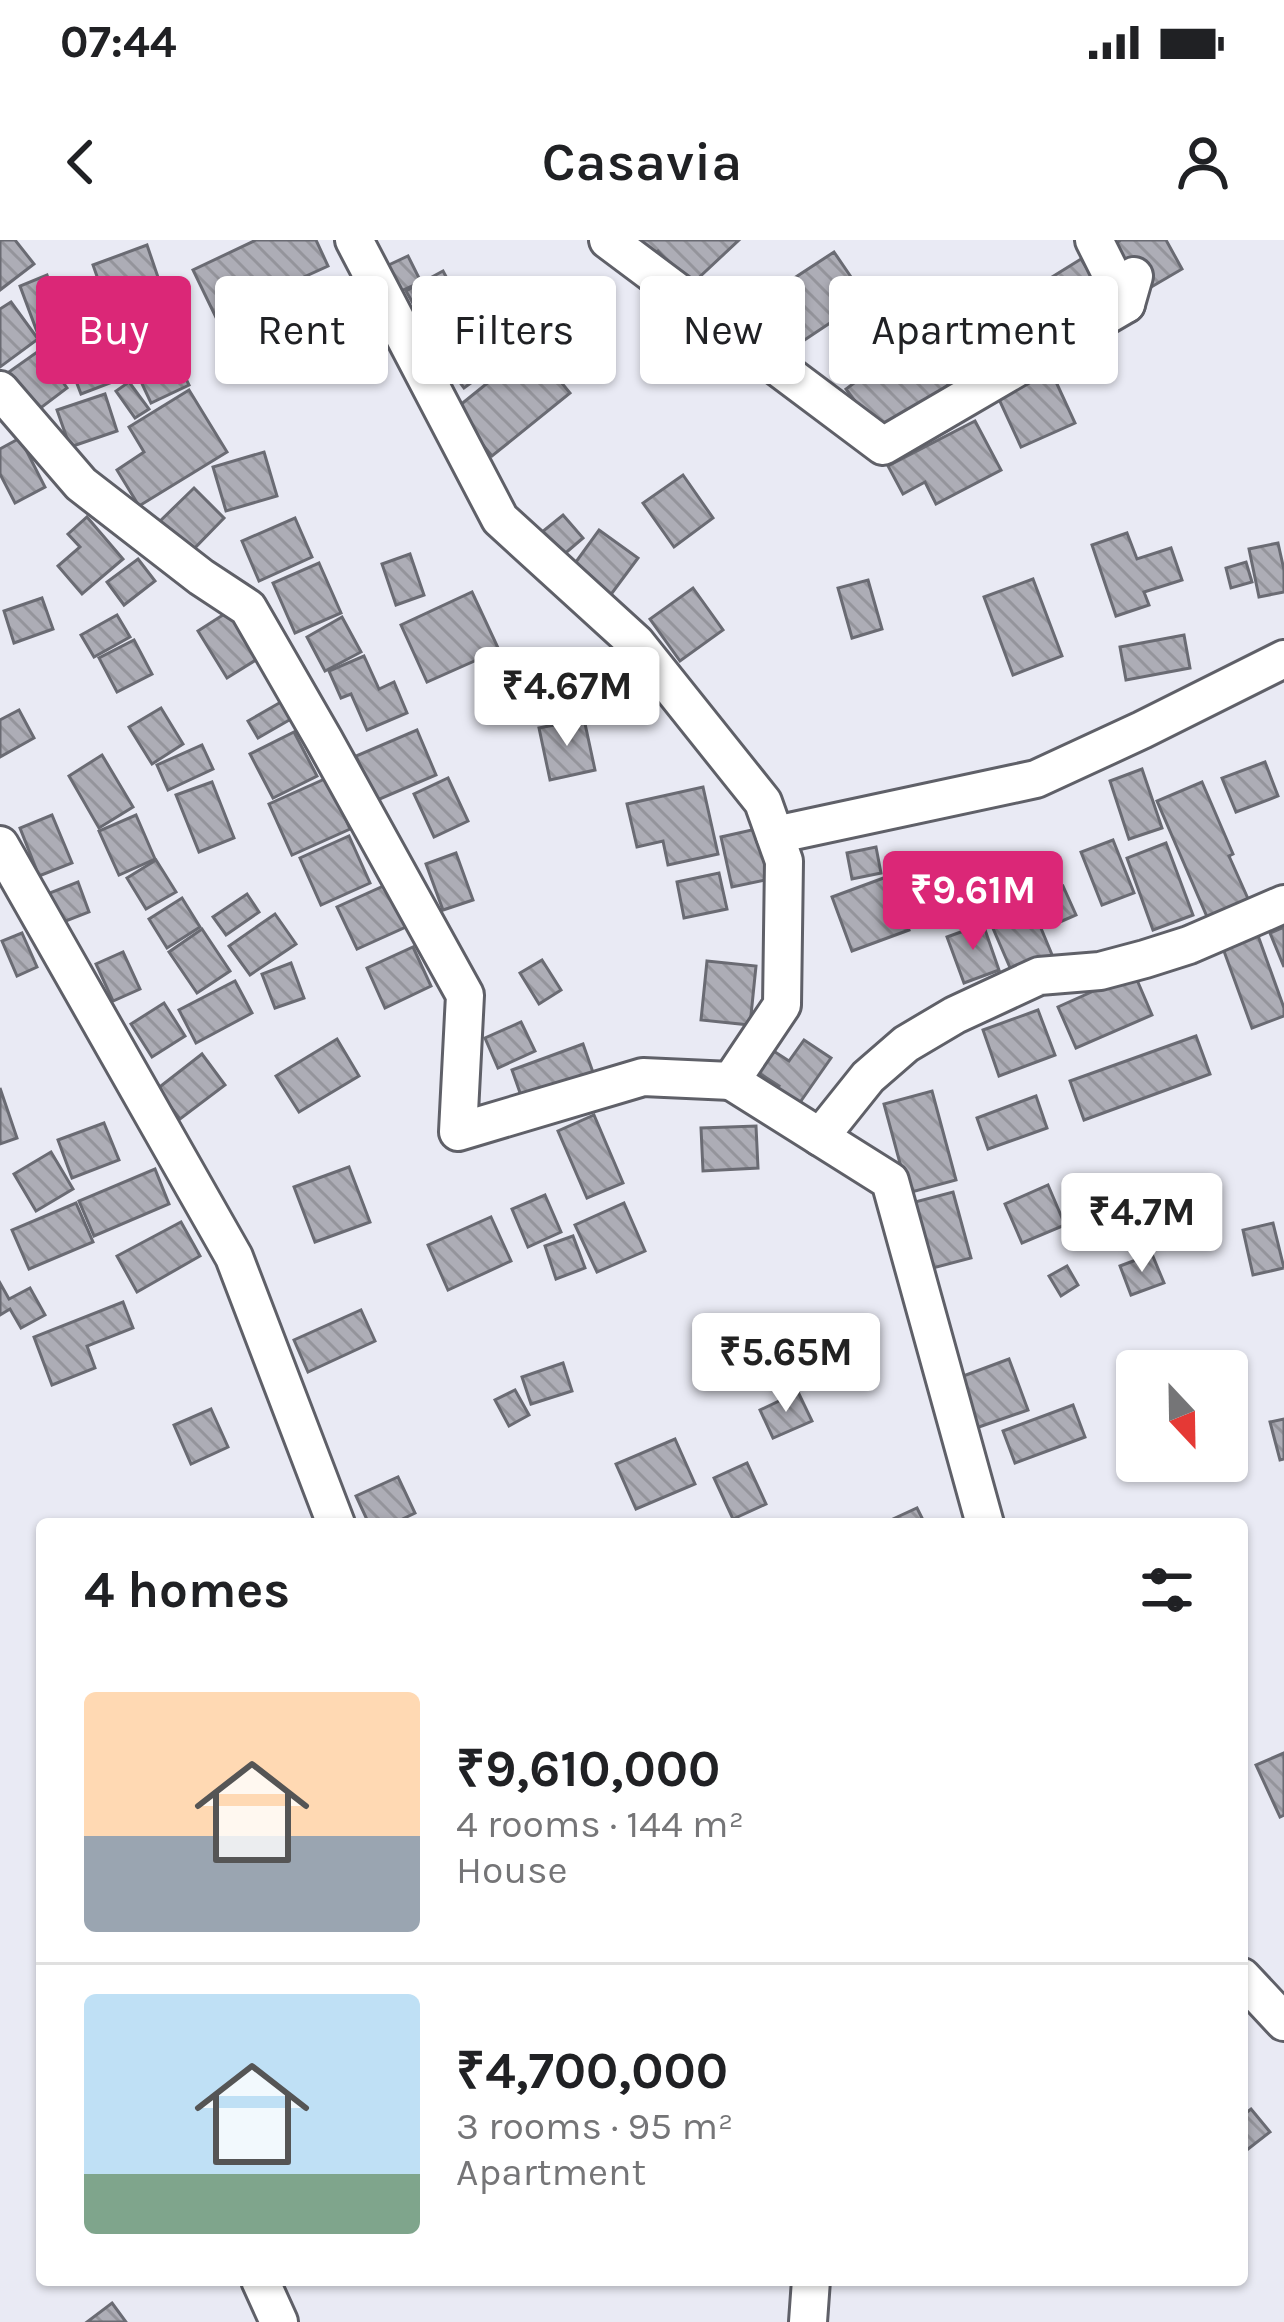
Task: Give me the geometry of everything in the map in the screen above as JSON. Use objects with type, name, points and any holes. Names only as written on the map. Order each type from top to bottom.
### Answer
[{"type":"street","points":[[354,240],[500,519],[636,643],[764,802],[784,861],[782,1005],[731,1081]]},
{"type":"street","points":[[608,240],[883,446],[1130,290],[1094,240]]},
{"type":"street","points":[[0,390],[81,484],[248,608],[465,995],[458,1132],[644,1077],[731,1081],[890,1180],[983,1518]]},
{"type":"street","points":[[775,835],[1036,779],[1284,659]]},
{"type":"street","points":[[0,845],[234,1257],[334,1518]]},
{"type":"street","points":[[820,1137],[868,1077],[906,1044],[955,1015],[1040,976],[1100,971],[1145,959],[1284,904]]},
{"type":"street","points":[[1248,1984],[1284,2023]]},
{"type":"street","points":[[263,2286],[279,2322]]},
{"type":"street","points":[[808,2322],[811,2286]]},
{"type":"building","points":[[0,240],[15,240],[34,264],[0,290]]},
{"type":"building","points":[[256,240],[316,240],[328,266],[306,276],[215,276],[215,315],[193,270]]},
{"type":"building","points":[[638,240],[739,240],[701,276],[682,276],[658,251],[652,256]]},
{"type":"building","points":[[1121,240],[1166,240],[1182,269],[1141,293],[1113,245]]},
{"type":"building","points":[[147,245],[158,276],[97,276],[93,265]]},
{"type":"building","points":[[834,252],[850,276],[829,276],[829,324],[805,340],[805,276],[797,276]]},
{"type":"building","points":[[408,256],[418,276],[412,276],[412,286],[388,297],[388,276],[378,276],[376,271]]},
{"type":"building","points":[[1081,259],[1092,276],[1054,276]]},
{"type":"building","points":[[36,279],[36,329],[20,286]]},
{"type":"building","points":[[11,302],[36,340],[0,367],[0,309]]},
{"type":"building","points":[[36,353],[36,384],[64,384],[67,388],[34,413],[6,374]]},
{"type":"building","points":[[77,384],[107,384],[81,394]]},
{"type":"building","points":[[130,384],[149,409],[135,418],[116,391]]},
{"type":"building","points":[[142,384],[189,384],[189,385],[151,403]]},
{"type":"building","points":[[486,384],[563,384],[570,393],[492,456],[454,410]]},
{"type":"building","points":[[853,384],[949,384],[880,435],[846,389]]},
{"type":"building","points":[[1022,384],[1057,384],[1075,423],[1021,447],[997,395]]},
{"type":"building","points":[[189,390],[227,452],[139,506],[117,470],[144,452],[129,427]]},
{"type":"building","points":[[105,394],[117,431],[70,447],[57,410]]},
{"type":"building","points":[[975,421],[1001,470],[936,504],[925,482],[903,494],[888,466]]},
{"type":"building","points":[[20,438],[45,487],[15,503],[0,474],[0,449]]},
{"type":"building","points":[[264,452],[277,496],[226,511],[213,467]]},
{"type":"building","points":[[683,475],[713,518],[674,547],[643,503]]},
{"type":"building","points":[[194,488],[224,518],[185,558],[154,527]]},
{"type":"building","points":[[563,515],[583,538],[547,569],[526,545]]},
{"type":"building","points":[[87,517],[123,559],[82,594],[58,566],[80,547],[68,534]]},
{"type":"building","points":[[295,518],[312,557],[259,581],[242,541]]},
{"type":"building","points":[[599,530],[638,558],[598,612],[560,584]]},
{"type":"building","points":[[1127,533],[1137,559],[1171,548],[1182,580],[1144,592],[1149,605],[1116,616],[1092,545]]},
{"type":"building","points":[[1278,543],[1284,592],[1259,597],[1249,549]]},
{"type":"building","points":[[410,554],[424,595],[396,605],[382,564]]},
{"type":"building","points":[[138,559],[155,581],[124,605],[107,582]]},
{"type":"building","points":[[1246,562],[1252,582],[1231,588],[1226,568]]},
{"type":"building","points":[[319,563],[341,613],[295,633],[273,583]]},
{"type":"building","points":[[1033,579],[1062,656],[1013,675],[984,597]]},
{"type":"building","points":[[868,580],[882,629],[852,638],[838,588]]},
{"type":"building","points":[[693,588],[723,630],[680,661],[650,619]]},
{"type":"building","points":[[472,592],[499,650],[427,682],[401,625]]},
{"type":"building","points":[[42,598],[53,629],[14,643],[4,611]]},
{"type":"building","points":[[229,611],[259,658],[227,678],[198,631]]},
{"type":"building","points":[[117,615],[130,637],[94,657],[81,635]]},
{"type":"building","points":[[342,617],[361,652],[325,671],[307,637]]},
{"type":"building","points":[[1184,635],[1190,668],[1126,680],[1120,647]]},
{"type":"building","points":[[134,640],[152,674],[117,692],[99,658]]},
{"type":"building","points":[[364,656],[379,689],[394,682],[407,713],[367,730],[351,694],[341,698],[329,671]]},
{"type":"building","points":[[281,702],[291,719],[258,738],[248,721]]},
{"type":"building","points":[[161,708],[183,744],[152,764],[129,727]]},
{"type":"building","points":[[19,710],[34,738],[0,757],[0,720]]},
{"type":"building","points":[[584,719],[595,770],[550,780],[539,728]]},
{"type":"building","points":[[417,730],[436,775],[375,801],[356,756]]},
{"type":"building","points":[[294,732],[317,776],[273,798],[250,754]]},
{"type":"building","points":[[202,745],[213,769],[168,790],[157,765]]},
{"type":"building","points":[[102,755],[133,807],[99,828],[69,776]]},
{"type":"building","points":[[1265,762],[1278,796],[1236,812],[1222,778]]},
{"type":"building","points":[[1142,769],[1162,828],[1129,839],[1110,781]]},
{"type":"building","points":[[327,778],[350,829],[292,855],[269,804]]},
{"type":"building","points":[[448,778],[468,821],[434,837],[414,794]]},
{"type":"building","points":[[212,782],[234,838],[199,852],[176,795]]},
{"type":"building","points":[[1202,782],[1249,901],[1208,919],[1157,801]]},
{"type":"building","points":[[703,787],[718,854],[668,865],[663,841],[637,847],[627,804]]},
{"type":"building","points":[[52,815],[72,863],[39,876],[20,828]]},
{"type":"building","points":[[136,815],[155,859],[119,875],[99,831]]},
{"type":"building","points":[[765,827],[775,878],[732,887],[721,837]]},
{"type":"building","points":[[349,836],[370,883],[321,905],[300,858]]},
{"type":"building","points":[[1113,840],[1134,893],[1102,905],[1081,852]]},
{"type":"building","points":[[1166,843],[1193,915],[1153,930],[1127,858]]},
{"type":"building","points":[[876,847],[881,873],[852,879],[847,853]]},
{"type":"building","points":[[456,853],[473,900],[443,910],[426,864]]},
{"type":"building","points":[[156,860],[176,892],[146,909],[127,878]]},
{"type":"building","points":[[719,873],[727,909],[684,918],[677,882]]},
{"type":"building","points":[[889,876],[909,930],[852,951],[832,897]]},
{"type":"building","points":[[78,882],[89,912],[58,924],[47,894]]},
{"type":"building","points":[[388,884],[408,926],[357,949],[337,907]]},
{"type":"building","points":[[1063,886],[1076,915],[1053,925],[1039,898]]},
{"type":"building","points":[[247,894],[259,912],[226,935],[213,917]]},
{"type":"building","points":[[182,898],[200,927],[167,948],[149,919]]},
{"type":"building","points":[[1033,909],[1055,962],[1015,979],[992,926]]},
{"type":"building","points":[[275,914],[296,944],[250,975],[229,946]]},
{"type":"building","points":[[983,924],[999,970],[964,983],[947,937]]},
{"type":"building","points":[[1284,927],[1284,967],[1270,933]]},
{"type":"building","points":[[202,929],[230,971],[197,993],[169,952]]},
{"type":"building","points":[[1256,930],[1284,1016],[1252,1028],[1221,943]]},
{"type":"building","points":[[22,933],[37,967],[17,976],[2,941]]},
{"type":"building","points":[[413,947],[431,986],[385,1008],[367,968]]},
{"type":"building","points":[[123,952],[140,989],[113,1001],[96,964]]},
{"type":"building","points":[[542,960],[561,990],[539,1004],[520,973]]},
{"type":"building","points":[[707,961],[756,966],[750,1025],[701,1020]]},
{"type":"building","points":[[291,963],[304,998],[275,1008],[262,974]]},
{"type":"building","points":[[1134,973],[1152,1015],[1076,1048],[1058,1007]]},
{"type":"building","points":[[235,981],[252,1013],[196,1043],[179,1010]]},
{"type":"building","points":[[164,1003],[185,1036],[152,1057],[131,1024]]},
{"type":"building","points":[[1038,1010],[1055,1055],[999,1076],[983,1030]]},
{"type":"building","points":[[521,1022],[535,1051],[498,1068],[485,1038]]},
{"type":"building","points":[[1196,1036],[1210,1074],[1084,1120],[1070,1081]]},
{"type":"building","points":[[337,1039],[359,1076],[299,1112],[276,1076]]},
{"type":"building","points":[[804,1040],[831,1058],[794,1111],[773,1096],[779,1086],[754,1070],[769,1048],[789,1061]]},
{"type":"building","points":[[583,1044],[595,1078],[524,1104],[512,1070]]},
{"type":"building","points":[[202,1054],[225,1085],[180,1119],[157,1089]]},
{"type":"building","points":[[0,1088],[17,1138],[0,1144]]},
{"type":"building","points":[[932,1091],[956,1180],[908,1193],[884,1104]]},
{"type":"building","points":[[1036,1096],[1047,1128],[988,1149],[977,1118]]},
{"type":"building","points":[[594,1115],[623,1183],[587,1198],[558,1131]]},
{"type":"building","points":[[104,1123],[119,1160],[72,1178],[58,1140]]},
{"type":"building","points":[[756,1126],[758,1168],[703,1171],[701,1128]]},
{"type":"building","points":[[51,1152],[73,1189],[36,1211],[14,1174]]},
{"type":"building","points":[[349,1167],[370,1222],[315,1242],[294,1187]]},
{"type":"building","points":[[155,1169],[169,1204],[94,1236],[79,1201]]},
{"type":"building","points":[[1048,1185],[1065,1225],[1022,1243],[1005,1204]]},
{"type":"building","points":[[953,1192],[971,1258],[933,1268],[915,1202]]},
{"type":"building","points":[[545,1195],[561,1232],[528,1247],[512,1209]]},
{"type":"building","points":[[76,1203],[93,1242],[29,1269],[12,1230]]},
{"type":"building","points":[[624,1203],[645,1251],[597,1272],[575,1225]]},
{"type":"building","points":[[491,1217],[511,1261],[448,1290],[428,1245]]},
{"type":"building","points":[[181,1222],[200,1256],[137,1292],[117,1256]]},
{"type":"building","points":[[1273,1223],[1284,1268],[1253,1275],[1243,1230]]},
{"type":"building","points":[[573,1236],[585,1268],[556,1279],[545,1246]]},
{"type":"building","points":[[1152,1254],[1164,1283],[1131,1295],[1120,1266]]},
{"type":"building","points":[[1067,1266],[1078,1285],[1061,1296],[1049,1276]]},
{"type":"building","points":[[0,1283],[9,1299],[30,1288],[45,1315],[21,1328],[10,1309],[0,1315]]},
{"type":"building","points":[[123,1302],[133,1328],[87,1346],[95,1368],[52,1385],[34,1337]]},
{"type":"building","points":[[361,1310],[375,1341],[308,1372],[294,1340]]},
{"type":"building","points":[[1009,1359],[1028,1410],[976,1428],[958,1378]]},
{"type":"building","points":[[563,1363],[572,1391],[531,1404],[522,1377]]},
{"type":"building","points":[[515,1390],[529,1415],[509,1426],[495,1400]]},
{"type":"building","points":[[798,1392],[812,1421],[773,1438],[760,1410]]},
{"type":"building","points":[[1073,1405],[1085,1437],[1015,1463],[1003,1431]]},
{"type":"building","points":[[211,1409],[228,1447],[191,1464],[174,1425]]},
{"type":"building","points":[[1284,1419],[1284,1459],[1280,1460],[1270,1422]]},
{"type":"building","points":[[675,1439],[695,1484],[636,1509],[616,1464]]},
{"type":"building","points":[[747,1463],[766,1504],[733,1518],[714,1478]]},
{"type":"building","points":[[398,1477],[415,1513],[405,1518],[366,1518],[356,1496]]},
{"type":"building","points":[[917,1508],[922,1518],[895,1518]]},
{"type":"building","points":[[1284,1753],[1284,1815],[1280,1817],[1256,1765]]},
{"type":"building","points":[[1251,2109],[1270,2132],[1248,2149]]},
{"type":"building","points":[[112,2303],[126,2322],[87,2322]]}]
